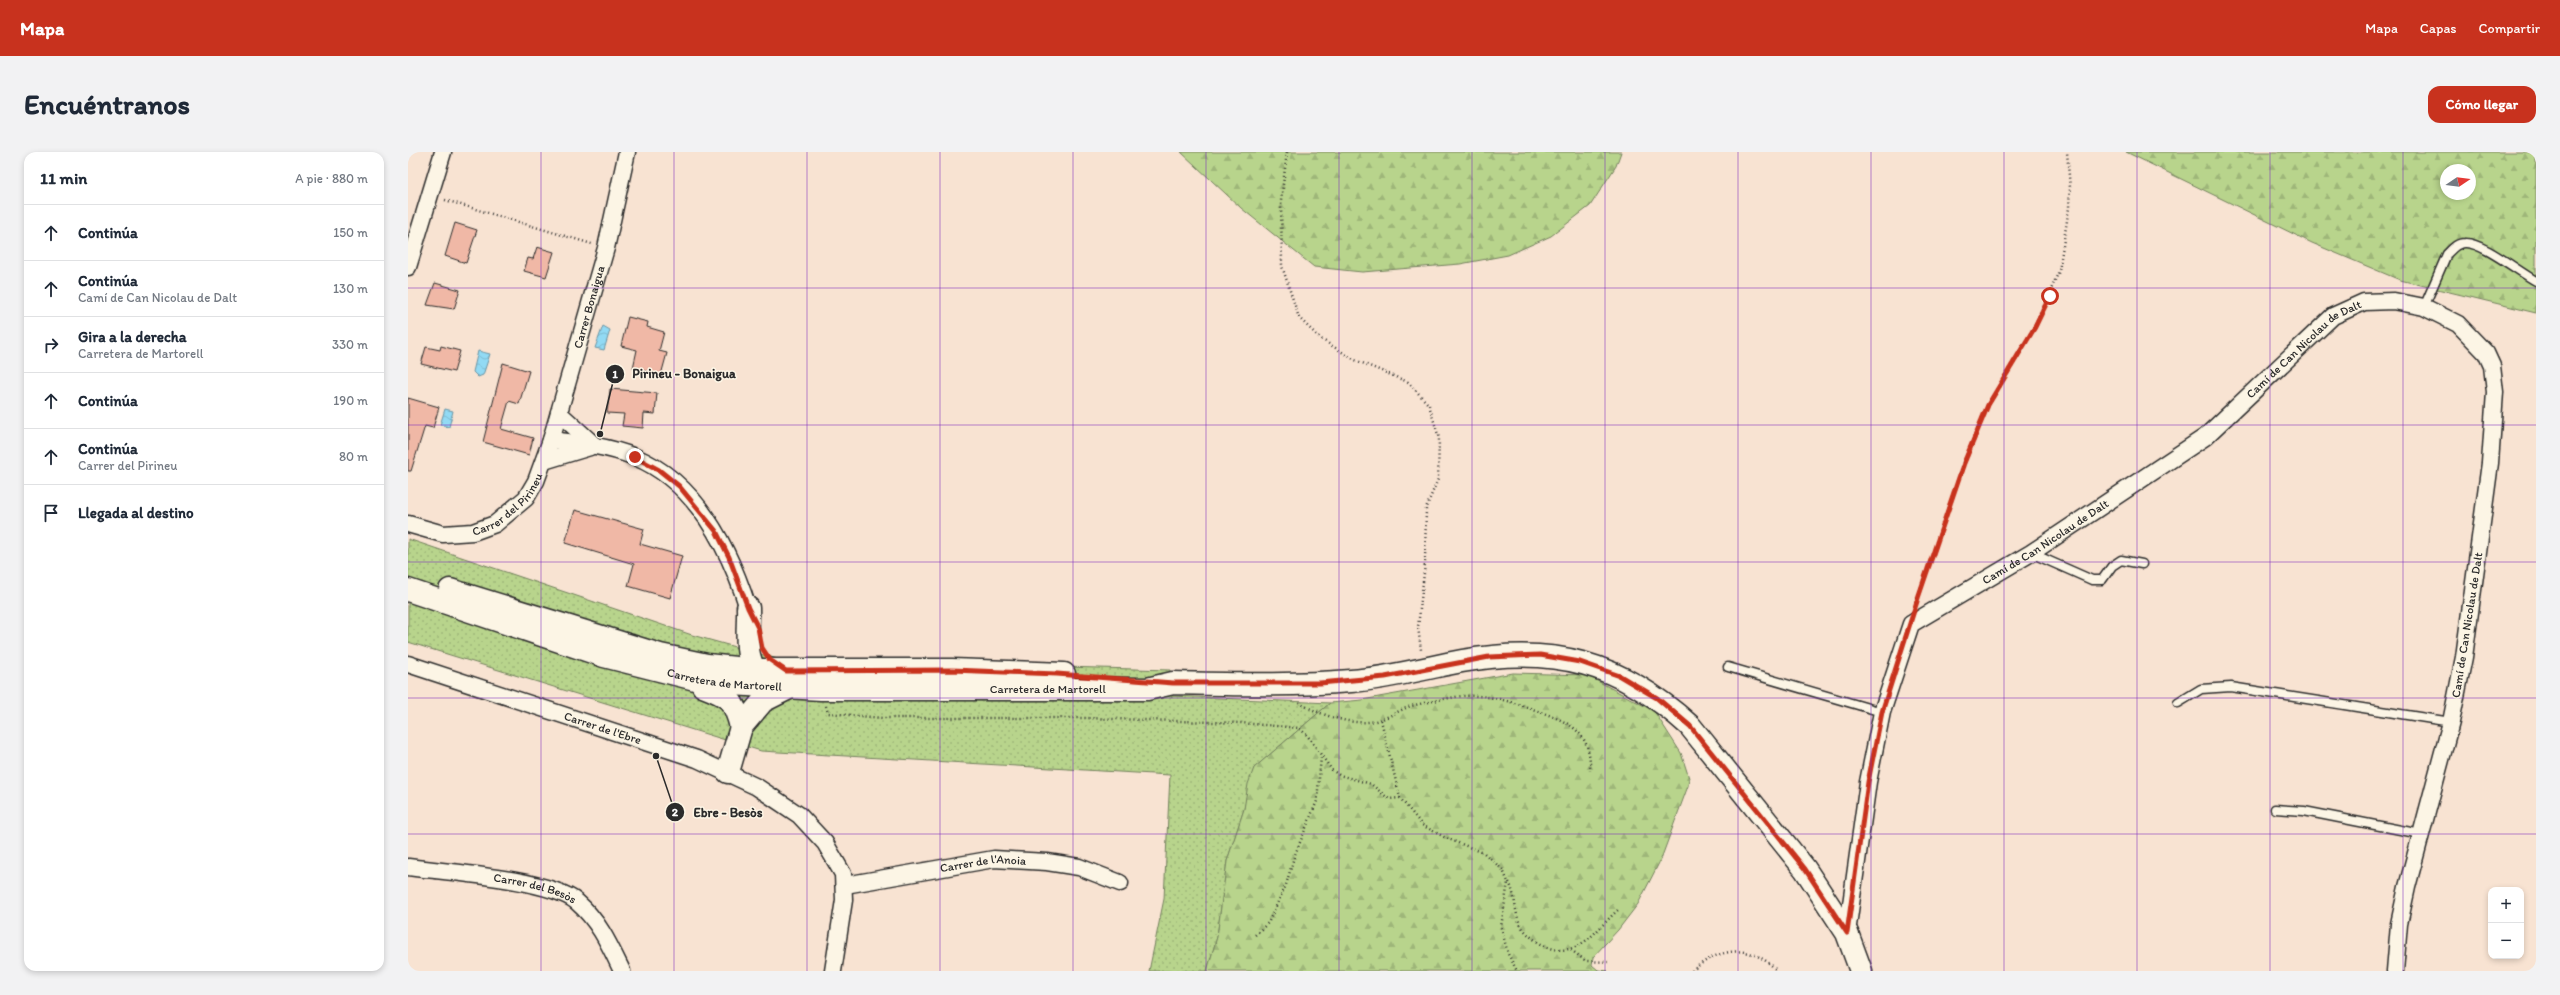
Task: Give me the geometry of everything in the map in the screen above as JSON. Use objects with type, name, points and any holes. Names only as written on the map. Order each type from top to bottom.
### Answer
[{"type":"main road","points":[[408,578],[470,595],[660,655],[715,666],[755,670],[789,679],[952,670],[1050,673],[1173,683]]},
{"type":"main road","name":"Carretera de Martorell","points":[[408,590],[604,656],[687,678],[789,679],[821,689],[1147,689],[1173,683],[1273,684],[1352,681],[1503,655],[1540,655],[1600,668],[1642,688],[1673,710],[1709,748],[1805,869],[1847,933],[1861,971]]},
{"type":"main road","points":[[687,678],[725,679],[750,674],[755,670],[758,628],[748,608]]},
{"type":"main road","points":[[715,666],[736,658],[756,645]]},
{"type":"main road","points":[[756,645],[789,679]]},
{"type":"main road","points":[[755,670],[768,678],[802,681],[821,689]]},
{"type":"main road","points":[[687,678],[728,697],[736,708],[741,726]]},
{"type":"main road","points":[[728,772],[741,726],[763,701],[789,679]]},
{"type":"street","points":[[408,267],[443,152]]},
{"type":"street","name":"Carrer Bonaigua","points":[[544,461],[606,248],[627,152]]},
{"type":"street","name":"Camí de Can Nicolau de Dalt","points":[[1911,624],[2031,553],[2205,437],[2333,316],[2351,307],[2377,301],[2394,301],[2424,307],[2458,324],[2476,340],[2486,353],[2492,366],[2496,392],[2490,463],[2464,657],[2450,722],[2399,924],[2395,971]]},
{"type":"street","points":[[559,413],[594,445]]},
{"type":"street","points":[[551,440],[594,445],[635,457],[659,470],[679,486],[716,531],[729,557],[748,608]]},
{"type":"street","name":"Carrer del Pirineu","points":[[408,524],[443,534],[474,532],[496,524],[526,498],[544,461],[594,445]]},
{"type":"street","points":[[1847,933],[1868,782],[1882,712],[1911,624]]},
{"type":"street","name":"Carrer de l'Ebre","points":[[408,664],[659,745],[728,772],[773,796],[799,815],[829,849],[841,870],[845,885]]},
{"type":"street","name":"Carrer de l'Anoia","points":[[845,885],[994,860],[1047,862],[1079,867],[1120,883]]},
{"type":"street","name":"Carrer del Besòs","points":[[408,867],[470,874],[546,887],[567,895],[576,901],[595,921],[622,971]]},
{"type":"street","points":[[833,971],[845,885]]},
{"type":"lane","points":[[2424,307],[2447,254],[2453,248],[2463,243],[2477,246],[2536,281]]},
{"type":"lane","points":[[2031,553],[2053,565],[2092,580],[2102,580],[2112,566],[2121,560],[2142,564]]},
{"type":"lane","points":[[1728,668],[1882,712]]},
{"type":"lane","points":[[2178,703],[2201,689],[2231,687],[2450,722]]},
{"type":"lane","points":[[2275,809],[2304,812],[2421,834]]},
{"type":"path","points":[[1287,152],[1281,201],[1282,266],[1299,318],[1321,339],[1355,360],[1408,382],[1429,405],[1439,438],[1438,479],[1426,508],[1425,564],[1418,627],[1423,669]]},
{"type":"path","points":[[1911,624],[1964,463],[1988,405],[2035,327],[2059,271],[2065,244],[2070,188],[2067,152]]},
{"type":"path","points":[[430,196],[606,248]]},
{"type":"path","points":[[1273,684],[1295,701],[1325,715],[1358,723],[1381,720],[1411,706],[1451,697],[1465,696],[1501,698],[1558,717],[1572,726],[1586,743],[1590,752],[1590,771]]},
{"type":"path","points":[[821,689],[828,713],[882,718],[1085,718],[1241,723],[1299,728],[1307,735],[1321,757],[1339,775],[1370,784],[1389,799],[1400,798]]},
{"type":"path","points":[[1381,720],[1400,798],[1422,824],[1494,860],[1503,870],[1513,890],[1520,924],[1537,942],[1551,949],[1570,950],[1586,942],[1619,909]]},
{"type":"path","points":[[1255,935],[1268,923],[1286,885],[1294,857],[1317,801],[1321,757]]},
{"type":"path","points":[[1508,882],[1501,927],[1508,954],[1517,971]]},
{"type":"path","points":[[1570,950],[1586,961],[1608,962]]},
{"type":"path","points":[[1692,971],[1706,959],[1718,954],[1742,951],[1765,959],[1777,971]]},
{"type":"green space","points":[[1181,152],[1621,152],[1616,166],[1590,206],[1551,236],[1508,255],[1460,264],[1362,272],[1314,267],[1241,208]]},
{"type":"green space","points":[[2126,152],[2536,152],[2536,313],[2400,280],[2312,243]]},
{"type":"green space","points":[[408,539],[692,635],[778,659],[1170,670],[1171,696],[1330,703],[1254,768],[1244,809],[1227,861],[1217,937],[1207,971],[1149,971],[1164,899],[1170,775],[761,751],[408,642]]},
{"type":"green space","points":[[1513,673],[1586,675],[1654,711],[1681,753],[1689,778],[1688,786],[1661,859],[1638,904],[1618,930],[1593,957],[1592,965],[1598,970],[1608,971],[1207,971],[1217,937],[1227,861],[1244,809],[1248,784],[1254,768],[1330,703],[1362,700]]},
{"type":"water","points":[[603,326],[610,330],[604,350],[595,348]]},
{"type":"water","points":[[478,351],[490,354],[483,375],[478,377],[473,372]]},
{"type":"water","points":[[445,409],[453,411],[449,427],[440,425]]},
{"type":"building","points":[[455,223],[477,230],[466,263],[445,256]]},
{"type":"building","points":[[537,247],[554,252],[546,277],[524,271],[528,258],[533,259]]},
{"type":"building","points":[[435,283],[460,290],[454,309],[427,305]]},
{"type":"building","points":[[628,317],[648,322],[647,327],[664,332],[659,351],[667,353],[661,375],[633,368],[637,350],[621,346]]},
{"type":"building","points":[[441,346],[460,351],[454,372],[421,364],[426,347],[440,350]]},
{"type":"building","points":[[503,363],[529,371],[519,404],[509,401],[501,429],[533,438],[529,455],[483,442]]},
{"type":"building","points":[[610,389],[657,393],[655,414],[644,413],[643,428],[622,426],[624,414],[607,413]]},
{"type":"building","points":[[408,398],[439,407],[433,428],[425,426],[411,471],[408,471]]},
{"type":"building","points":[[575,510],[644,529],[640,544],[682,556],[670,598],[628,586],[634,564],[565,543]]},
{"type":"place","name":"Pirineu - Bonaigua","points":[[600,434]]},
{"type":"place","name":"Ebre - Besòs","points":[[656,756]]},
{"type":"route","points":[[635,457],[659,470],[679,486],[697,506],[716,531],[729,557],[748,608],[758,628],[762,648],[770,660],[786,671],[952,670],[1147,679],[1173,683],[1273,684],[1352,681],[1385,677],[1461,661],[1510,654],[1540,655],[1563,658],[1600,668],[1620,676],[1642,688],[1673,710],[1690,726],[1731,775],[1805,869],[1847,933],[1868,782],[1882,712],[1918,598],[1956,491],[1964,463],[1988,405],[2035,327],[2050,296]]}]
